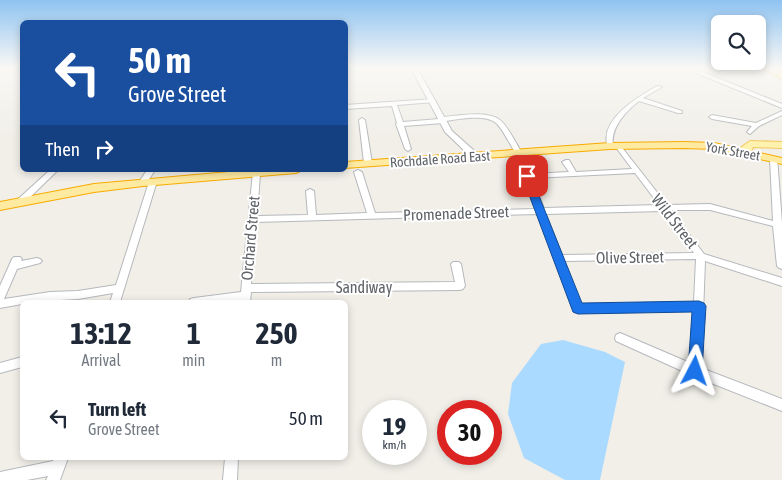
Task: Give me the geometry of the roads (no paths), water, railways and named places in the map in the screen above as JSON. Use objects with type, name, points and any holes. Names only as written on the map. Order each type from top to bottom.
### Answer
[{"type":"highway","name":"Rochdale Road East","points":[[348,165],[614,146],[684,145]]},
{"type":"highway","name":"York Street","points":[[684,145],[714,146],[778,160]]},
{"type":"highway","points":[[0,206],[149,178],[276,172]]},
{"type":"main road","points":[[746,152],[745,148],[750,144],[782,145]]},
{"type":"street","points":[[427,90],[449,132],[476,157]]},
{"type":"street","points":[[614,146],[609,136],[616,123],[632,103],[653,90]]},
{"type":"street","points":[[741,90],[782,106]]},
{"type":"street","points":[[639,99],[680,112]]},
{"type":"street","points":[[348,107],[433,101]]},
{"type":"street","points":[[394,104],[408,149]]},
{"type":"street","points":[[750,132],[757,125],[782,113]]},
{"type":"street","points":[[400,124],[487,117],[499,122],[527,176],[578,308],[699,306]]},
{"type":"street","points":[[712,117],[757,125]]},
{"type":"street","points":[[362,120],[368,163]]},
{"type":"street","name":"Wild Street","points":[[614,146],[636,171],[701,256],[695,371]]},
{"type":"street","points":[[778,160],[782,266]]},
{"type":"street","points":[[566,162],[574,174]]},
{"type":"street","points":[[527,176],[636,171]]},
{"type":"street","points":[[19,203],[52,172]]},
{"type":"street","points":[[358,172],[372,216]]},
{"type":"street","name":"Orchard Street","points":[[246,295],[256,174]]},
{"type":"street","points":[[116,300],[149,178]]},
{"type":"street","points":[[310,192],[312,217]]},
{"type":"street","name":"Promenade Street","points":[[252,219],[710,207],[780,225]]},
{"type":"street","name":"Olive Street","points":[[559,258],[701,256],[782,282]]},
{"type":"street","points":[[0,297],[16,263],[38,261]]},
{"type":"street","name":"Sandiway","points":[[246,295],[460,286],[456,264]]},
{"type":"street","points":[[25,300],[50,296],[78,295],[120,288]]},
{"type":"street","points":[[209,300],[246,295]]},
{"type":"street","points":[[0,304],[20,301]]},
{"type":"street","points":[[620,338],[695,371],[782,405]]},
{"type":"street","points":[[0,368],[20,363]]},
{"type":"street","points":[[230,480],[232,460]]},
{"type":"street","points":[[0,479],[57,468]]},
{"type":"water","points":[[563,340],[605,352],[625,362],[600,480],[565,480],[524,458],[508,414],[512,383],[541,344]]}]
